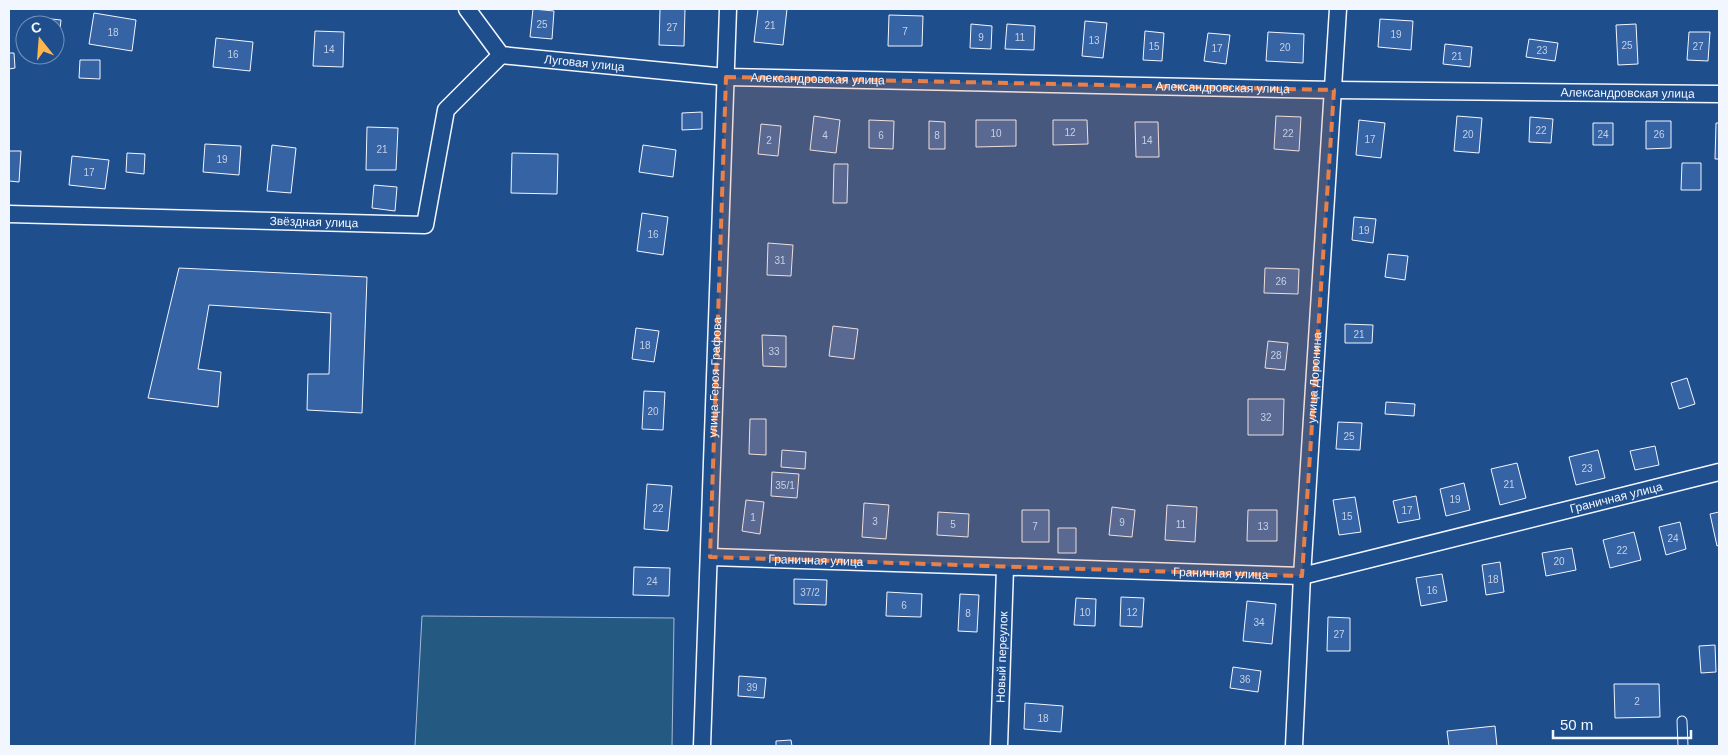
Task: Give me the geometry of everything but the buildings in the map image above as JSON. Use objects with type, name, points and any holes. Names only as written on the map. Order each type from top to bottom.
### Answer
[{"type":"street","points":[[467,9],[501,55]]},
{"type":"street","name":"улица Героя Графова","points":[[702,746],[728,9]]},
{"type":"street","name":"улица Доронина","points":[[1294,746],[1302,576],[1338,9]]},
{"type":"street","name":"Луговая улица","points":[[501,55],[726,77]]},
{"type":"street","name":"Звёздная улица","points":[[9,214],[425,225],[446,110],[501,55]]},
{"type":"street","name":"Александровская улица","points":[[726,77],[1334,90],[1719,94]]},
{"type":"street","name":"Граничная улица","points":[[710,557],[1005,568],[1302,576],[1719,472]]},
{"type":"street","name":"Новый переулок","points":[[999,746],[1005,568]]},
{"type":"lane","points":[[1682,721],[1683,746]]},
{"type":"highlighted area","points":[[726,77],[1334,90],[1302,576],[710,557]]},
{"type":"shaded area","points":[[422,616],[674,618],[672,746],[415,746]]}]
